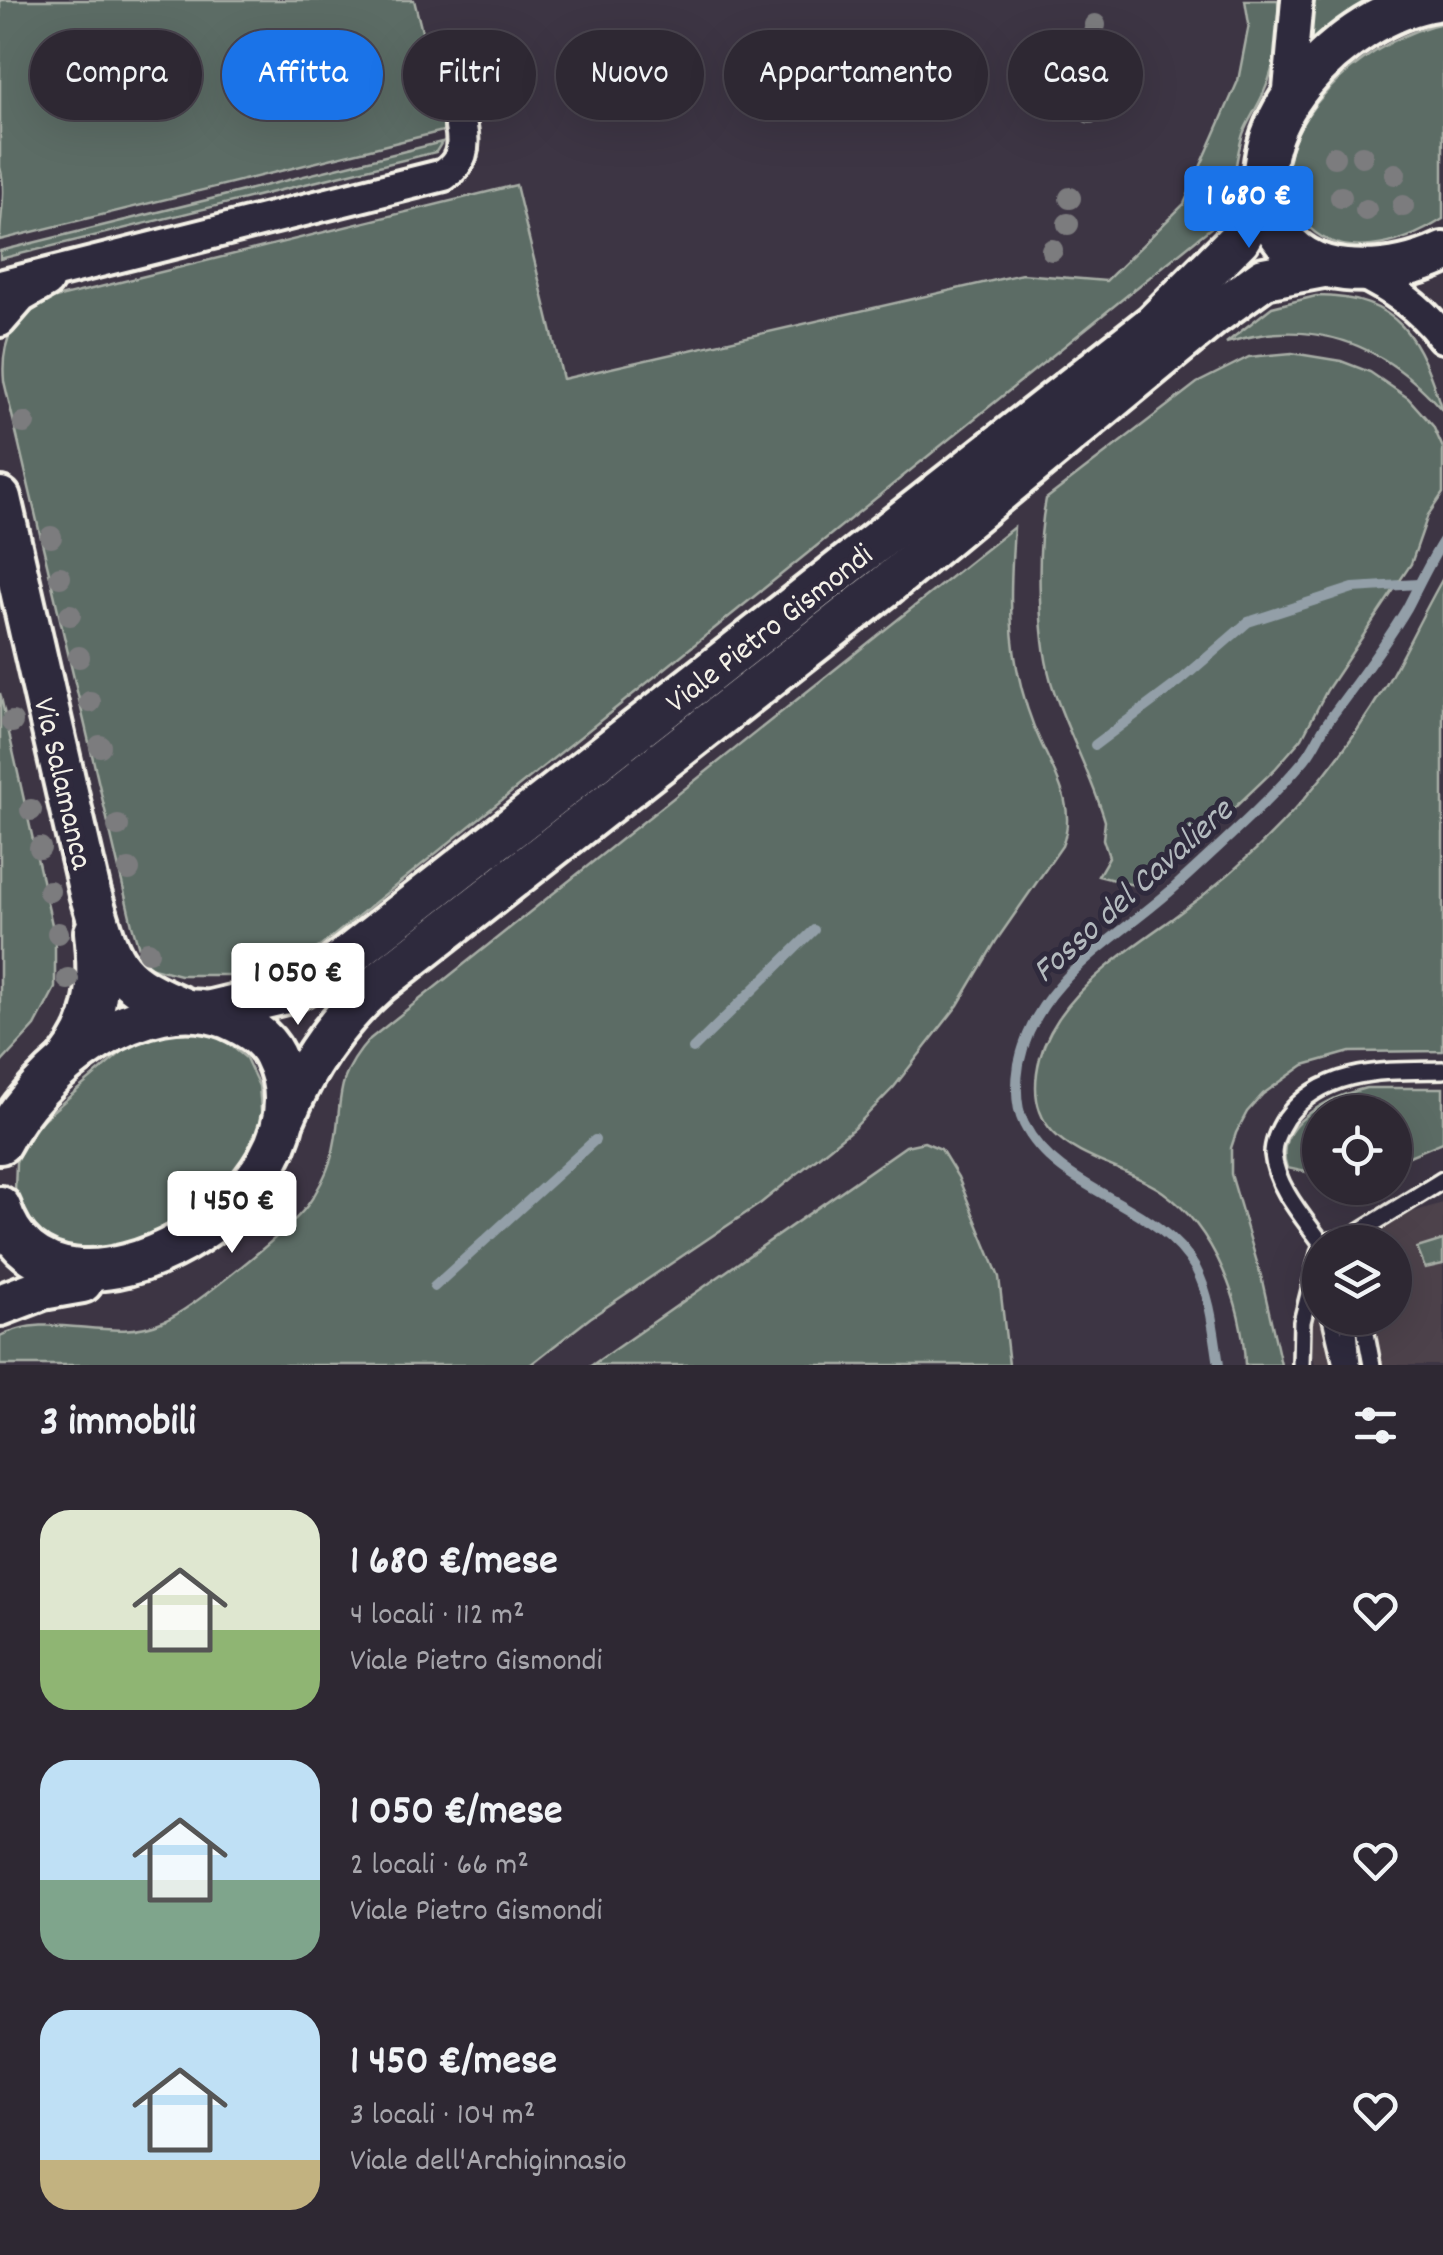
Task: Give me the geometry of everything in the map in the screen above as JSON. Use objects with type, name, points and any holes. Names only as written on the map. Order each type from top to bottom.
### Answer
[{"type":"street","points":[[1288,104],[1298,0]]},
{"type":"street","name":"Viale Pietro Gismondi","points":[[63,1066],[97,1040],[131,1023],[171,1011],[199,1011],[279,996],[329,971],[1154,324],[1239,239],[1256,212],[1270,145],[1288,104],[1310,73],[1343,42],[1387,16],[1432,0]]},
{"type":"street","points":[[0,286],[444,175],[462,154],[461,127]]},
{"type":"street","points":[[1264,172],[1271,215],[1280,235],[1301,256],[1340,269],[1414,304],[1443,337]]},
{"type":"street","name":"Viale Pietro Gismondi","points":[[0,1305],[42,1290],[119,1279],[149,1270],[216,1224],[252,1190],[264,1172],[276,1148],[284,1116],[318,1052],[347,1014],[380,982],[883,588],[1241,294],[1276,274],[1402,267],[1443,253]]},
{"type":"street","points":[[0,321],[12,305],[34,288],[82,266]]},
{"type":"street","name":"Via Salamanca","points":[[0,498],[90,893]]},
{"type":"street","points":[[90,893],[109,956],[140,988],[249,1028],[268,1046],[282,1079],[284,1116]]},
{"type":"street","points":[[0,1143],[22,1108],[85,1039],[95,1009],[96,948],[90,893]]},
{"type":"street","points":[[0,1207],[12,1239],[29,1259],[52,1274],[86,1282]]},
{"type":"lane","points":[[1311,1225],[1289,1197],[1277,1167],[1274,1142],[1300,1102],[1344,1077],[1378,1071],[1443,1070]]},
{"type":"lane","points":[[1374,1225],[1443,1180]]},
{"type":"lane","points":[[1301,1365],[1302,1322]]},
{"type":"lane","points":[[1336,1335],[1342,1365]]},
{"type":"lane","points":[[1349,1335],[1352,1365]]},
{"type":"lane","points":[[1366,1335],[1372,1365]]},
{"type":"shaded area","points":[[1443,1203],[1443,1365],[1315,1365],[1310,1335],[1412,1335],[1412,1225],[1388,1225],[1406,1214]]},
{"type":"green space","points":[[0,0],[414,0],[422,30],[403,30],[403,120],[444,120],[447,130],[0,240]]},
{"type":"green space","points":[[1245,0],[1278,0],[1278,34],[1268,82],[1243,134],[1223,218],[321,946],[269,975],[180,975],[149,967],[142,958],[132,925],[4,381],[6,346],[14,326],[29,309],[39,302],[516,185],[563,379],[1022,274],[1106,281],[1184,204],[1238,81],[1249,24]]},
{"type":"green space","points":[[1309,0],[1377,0],[1336,22],[1306,49]]},
{"type":"green space","points":[[1443,23],[1443,219],[1409,236],[1372,246],[1335,243],[1319,235],[1297,213],[1286,181],[1290,153],[1301,126],[1318,101],[1364,59],[1417,30]]},
{"type":"green space","points":[[442,142],[436,152],[0,259],[0,251]]},
{"type":"green space","points":[[1316,296],[1368,304],[1402,326],[1425,362],[1442,410],[1396,367],[1344,341],[1288,333],[1226,343],[1272,307]]},
{"type":"green space","points":[[1292,353],[1341,361],[1370,372],[1408,398],[1433,426],[1443,448],[1443,493],[1428,515],[1411,564],[1327,690],[1302,738],[1275,769],[1205,836],[1141,887],[1098,876],[1109,857],[1103,839],[1105,821],[1054,691],[1044,648],[1040,569],[1046,499],[1197,383],[1249,357]]},
{"type":"green space","points":[[1014,527],[1014,651],[1030,716],[1063,793],[1066,832],[1062,846],[996,941],[958,1005],[894,1087],[854,1128],[761,1203],[590,1318],[530,1365],[0,1365],[0,1336],[40,1326],[123,1330],[144,1327],[177,1314],[239,1268],[297,1218],[318,1189],[331,1159],[343,1084],[370,1039]]},
{"type":"green space","points":[[1443,578],[1443,1051],[1350,1052],[1304,1065],[1263,1094],[1247,1112],[1231,1148],[1231,1174],[1261,1276],[1281,1365],[1245,1365],[1232,1293],[1197,1226],[1163,1192],[1072,1148],[1054,1133],[1041,1115],[1036,1090],[1040,1058],[1061,1015],[1094,978],[1235,868],[1318,782],[1386,685]]},
{"type":"green space","points":[[0,693],[55,938],[55,988],[35,1026],[0,1064]]},
{"type":"green space","points":[[184,1027],[222,1038],[246,1058],[259,1086],[262,1122],[251,1155],[226,1183],[146,1244],[87,1259],[38,1236],[15,1192],[16,1162],[28,1132],[130,1045],[152,1032]]},
{"type":"green space","points":[[1366,1088],[1443,1088],[1443,1142],[1412,1155],[1412,1095],[1346,1095]]},
{"type":"green space","points":[[1302,1120],[1302,1171],[1287,1168],[1284,1152]]},
{"type":"green space","points":[[924,1142],[941,1149],[958,1177],[999,1277],[1009,1365],[592,1365],[906,1146]]},
{"type":"green space","points":[[1443,1240],[1443,1264],[1425,1268],[1417,1248]]},
{"type":"waterway","name":"Fosso del Cavaliere","points":[[1219,1365],[1209,1304],[1196,1269],[1179,1246],[1158,1228],[1060,1167],[1040,1148],[1019,1110],[1019,1064],[1028,1034],[1061,984],[1176,886],[1259,809],[1305,759],[1407,608],[1443,541]]},
{"type":"waterway","points":[[1095,745],[1180,681],[1248,622],[1353,588],[1418,584]]},
{"type":"waterway","points":[[693,1049],[814,930]]},
{"type":"waterway","points":[[434,1287],[595,1140]]}]
